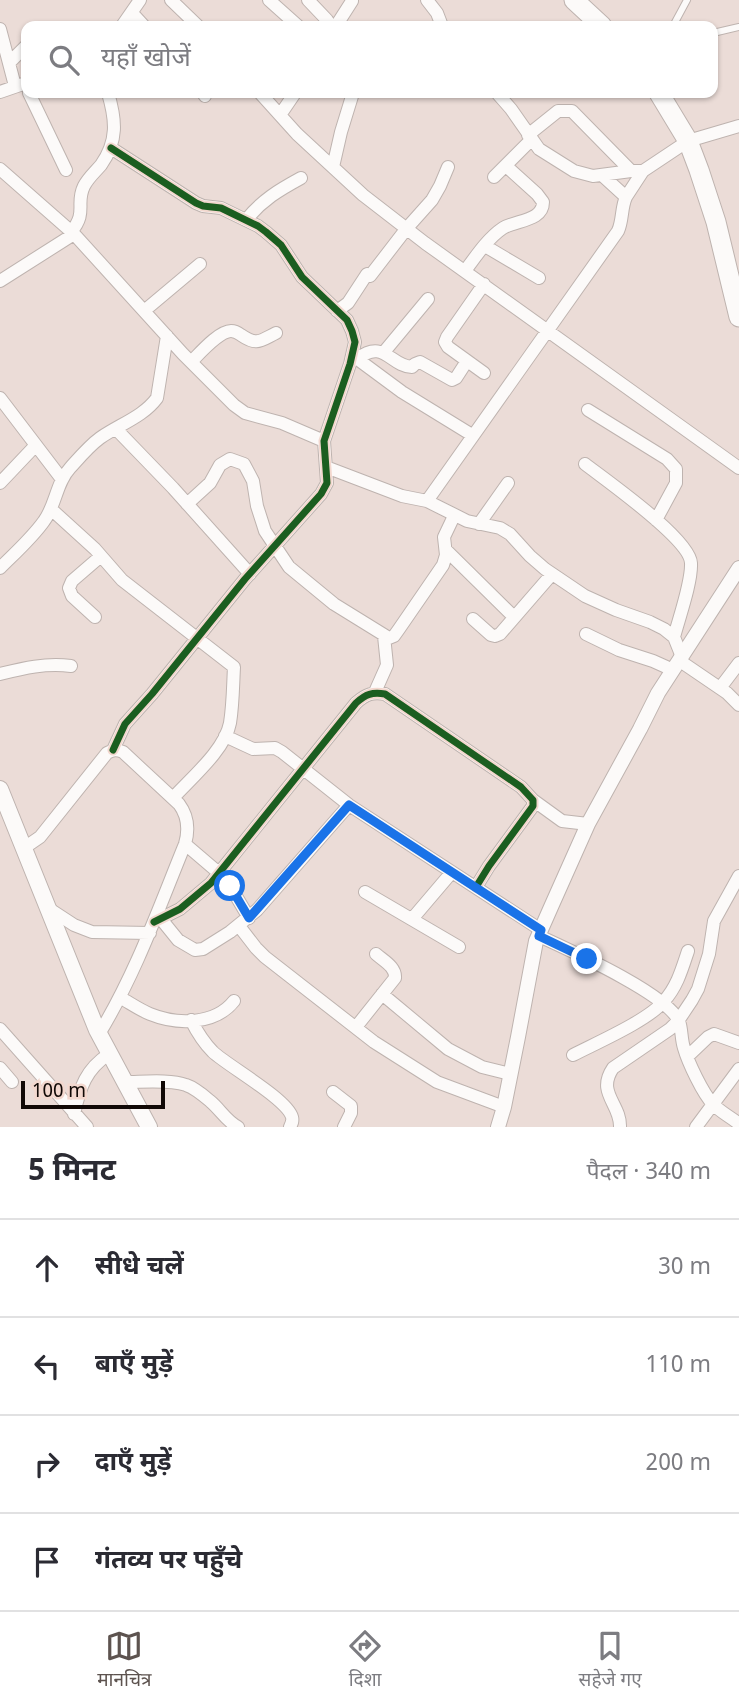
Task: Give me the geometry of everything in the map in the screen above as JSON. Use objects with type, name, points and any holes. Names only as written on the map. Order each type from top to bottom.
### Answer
[{"type":"highway","points":[[574,0],[596,21]]},
{"type":"highway","points":[[662,98],[688,141],[699,170],[716,222],[739,317]]},
{"type":"main road","points":[[0,789],[99,1034],[149,1127]]},
{"type":"street","points":[[126,21],[140,0]]},
{"type":"street","points":[[171,0],[193,21]]},
{"type":"street","points":[[269,0],[292,21]]},
{"type":"street","points":[[308,0],[328,21]]},
{"type":"street","points":[[427,0],[440,21]]},
{"type":"street","points":[[337,21],[352,1]]},
{"type":"street","points":[[132,13],[139,21]]},
{"type":"street","points":[[0,29],[9,63],[21,81]]},
{"type":"street","points":[[9,63],[21,51]]},
{"type":"street","points":[[0,92],[21,87]]},
{"type":"street","points":[[30,98],[66,170]]},
{"type":"street","points":[[0,281],[72,233],[79,220],[83,188],[111,148],[114,112],[110,98]]},
{"type":"street","points":[[265,98],[297,134],[363,195],[739,468]]},
{"type":"street","points":[[280,115],[292,98]]},
{"type":"street","points":[[333,167],[352,98]]},
{"type":"street","points":[[501,98],[544,153],[575,170],[593,176],[637,171],[688,141],[739,126]]},
{"type":"street","points":[[494,177],[558,111],[572,111],[637,171]]},
{"type":"street","points":[[111,148],[196,203],[221,208],[258,226],[281,245],[302,277],[347,320],[355,342],[355,357],[324,441],[327,483],[321,494],[250,574],[125,724],[113,750]]},
{"type":"street","points":[[465,271],[502,228],[539,214],[543,207],[537,194],[506,166]]},
{"type":"street","points":[[337,312],[348,303],[368,275],[432,200],[447,167]]},
{"type":"street","points":[[0,169],[72,233],[234,405],[245,413],[282,423],[324,441]]},
{"type":"street","points":[[427,501],[618,231],[624,203],[637,171]]},
{"type":"street","points":[[603,176],[626,197]]},
{"type":"street","points":[[246,220],[262,202],[301,178]]},
{"type":"street","points":[[485,246],[539,278]]},
{"type":"street","points":[[144,311],[201,264]]},
{"type":"street","points":[[484,284],[445,342],[484,373]]},
{"type":"street","points":[[384,352],[428,299]]},
{"type":"street","points":[[191,362],[222,333],[230,330],[253,342],[276,333]]},
{"type":"street","points":[[0,568],[45,521],[61,478],[97,440],[152,405],[157,398],[167,336]]},
{"type":"street","points":[[355,357],[370,352],[384,352],[405,367],[412,367],[420,362],[452,380],[467,361]]},
{"type":"street","points":[[355,357],[402,392],[472,435]]},
{"type":"street","points":[[0,398],[61,478]]},
{"type":"street","points":[[587,410],[667,459],[676,469],[676,483],[656,520]]},
{"type":"street","points":[[116,429],[250,574]]},
{"type":"street","points":[[0,484],[36,445]]},
{"type":"street","points":[[187,504],[210,483],[220,465],[230,459],[244,464],[253,481],[265,531],[289,567],[319,593],[389,638],[394,636],[443,565],[446,559],[444,537],[454,516]]},
{"type":"street","points":[[585,464],[674,534],[688,551],[692,561],[690,579],[674,637],[679,663]]},
{"type":"street","points":[[326,467],[402,496],[427,501],[454,516],[500,528],[510,534],[530,556],[552,574],[585,596],[650,622],[674,637]]},
{"type":"street","points":[[479,524],[508,483]]},
{"type":"street","points":[[51,509],[102,556],[122,580],[234,667],[230,724],[220,747],[173,798]]},
{"type":"street","points":[[446,550],[514,617]]},
{"type":"street","points":[[95,617],[72,596],[69,588],[72,581],[102,556]]},
{"type":"street","points":[[498,1127],[536,941],[588,824],[658,693],[739,568]]},
{"type":"street","points":[[473,619],[491,635],[500,634],[552,574]]},
{"type":"street","points":[[586,634],[619,650],[679,663],[720,688],[739,705]]},
{"type":"street","points":[[374,692],[387,665],[384,636]]},
{"type":"street","points":[[720,688],[739,663]]},
{"type":"street","points":[[0,674],[29,666],[71,666]]},
{"type":"street","points":[[48,908],[92,933],[155,925],[180,909],[220,873],[356,704],[365,695],[374,692],[385,694],[521,787],[533,800],[562,821],[588,824]]},
{"type":"street","points":[[225,736],[253,749],[275,748],[349,805],[540,933],[627,980],[663,1003],[678,1021],[687,1057],[713,1104],[739,1124]]},
{"type":"street","points":[[24,848],[40,837],[107,753],[113,750],[123,752],[173,798],[185,813],[188,826],[186,845],[155,925],[121,998],[99,1034]]},
{"type":"street","points":[[475,887],[533,806],[533,800]]},
{"type":"street","points":[[155,925],[195,950],[203,950],[244,922],[349,805]]},
{"type":"street","points":[[24,848],[41,821]]},
{"type":"street","points":[[186,845],[220,873],[230,886],[256,948],[265,957],[374,1042],[437,1082],[504,1107]]},
{"type":"street","points":[[412,919],[452,872]]},
{"type":"street","points":[[620,1127],[608,1094],[607,1076],[678,1021],[698,989],[709,954],[714,921],[739,876]]},
{"type":"street","points":[[365,892],[459,947]]},
{"type":"street","points":[[573,1055],[649,1014],[663,1003],[679,977],[688,951]]},
{"type":"street","points":[[356,1027],[395,978],[393,968],[376,954]]},
{"type":"street","points":[[382,994],[457,1054],[482,1068],[510,1074]]},
{"type":"street","points":[[121,998],[149,1014],[191,1020],[220,1014],[234,1001]]},
{"type":"street","points":[[191,1020],[200,1039],[214,1053],[285,1107],[292,1115],[290,1127]]},
{"type":"street","points":[[0,1029],[78,1121]]},
{"type":"street","points":[[687,1057],[714,1034],[739,1043]]},
{"type":"street","points":[[78,1121],[79,1094],[86,1077],[94,1066],[109,1054]]},
{"type":"street","points":[[0,1068],[12,1082]]},
{"type":"street","points":[[698,1126],[739,1069]]},
{"type":"street","points":[[125,1082],[186,1085],[200,1092],[238,1127]]},
{"type":"street","points":[[333,1092],[351,1106],[351,1113],[344,1127]]},
{"type":"lane","points":[[676,21],[687,0]]},
{"type":"lane","points":[[718,32],[739,27]]},
{"type":"cycle path","points":[[111,148],[196,203],[221,208],[266,232],[281,245],[302,277],[347,320],[355,342],[324,441],[327,483],[321,494],[245,579],[125,724],[113,750]]},
{"type":"cycle path","points":[[154,922],[180,909],[211,883],[356,703],[373,694],[385,694],[521,787],[533,800],[533,806],[476,887]]},
{"type":"route","points":[[230,886],[249,918],[349,805],[541,930],[539,936],[587,959]]}]
